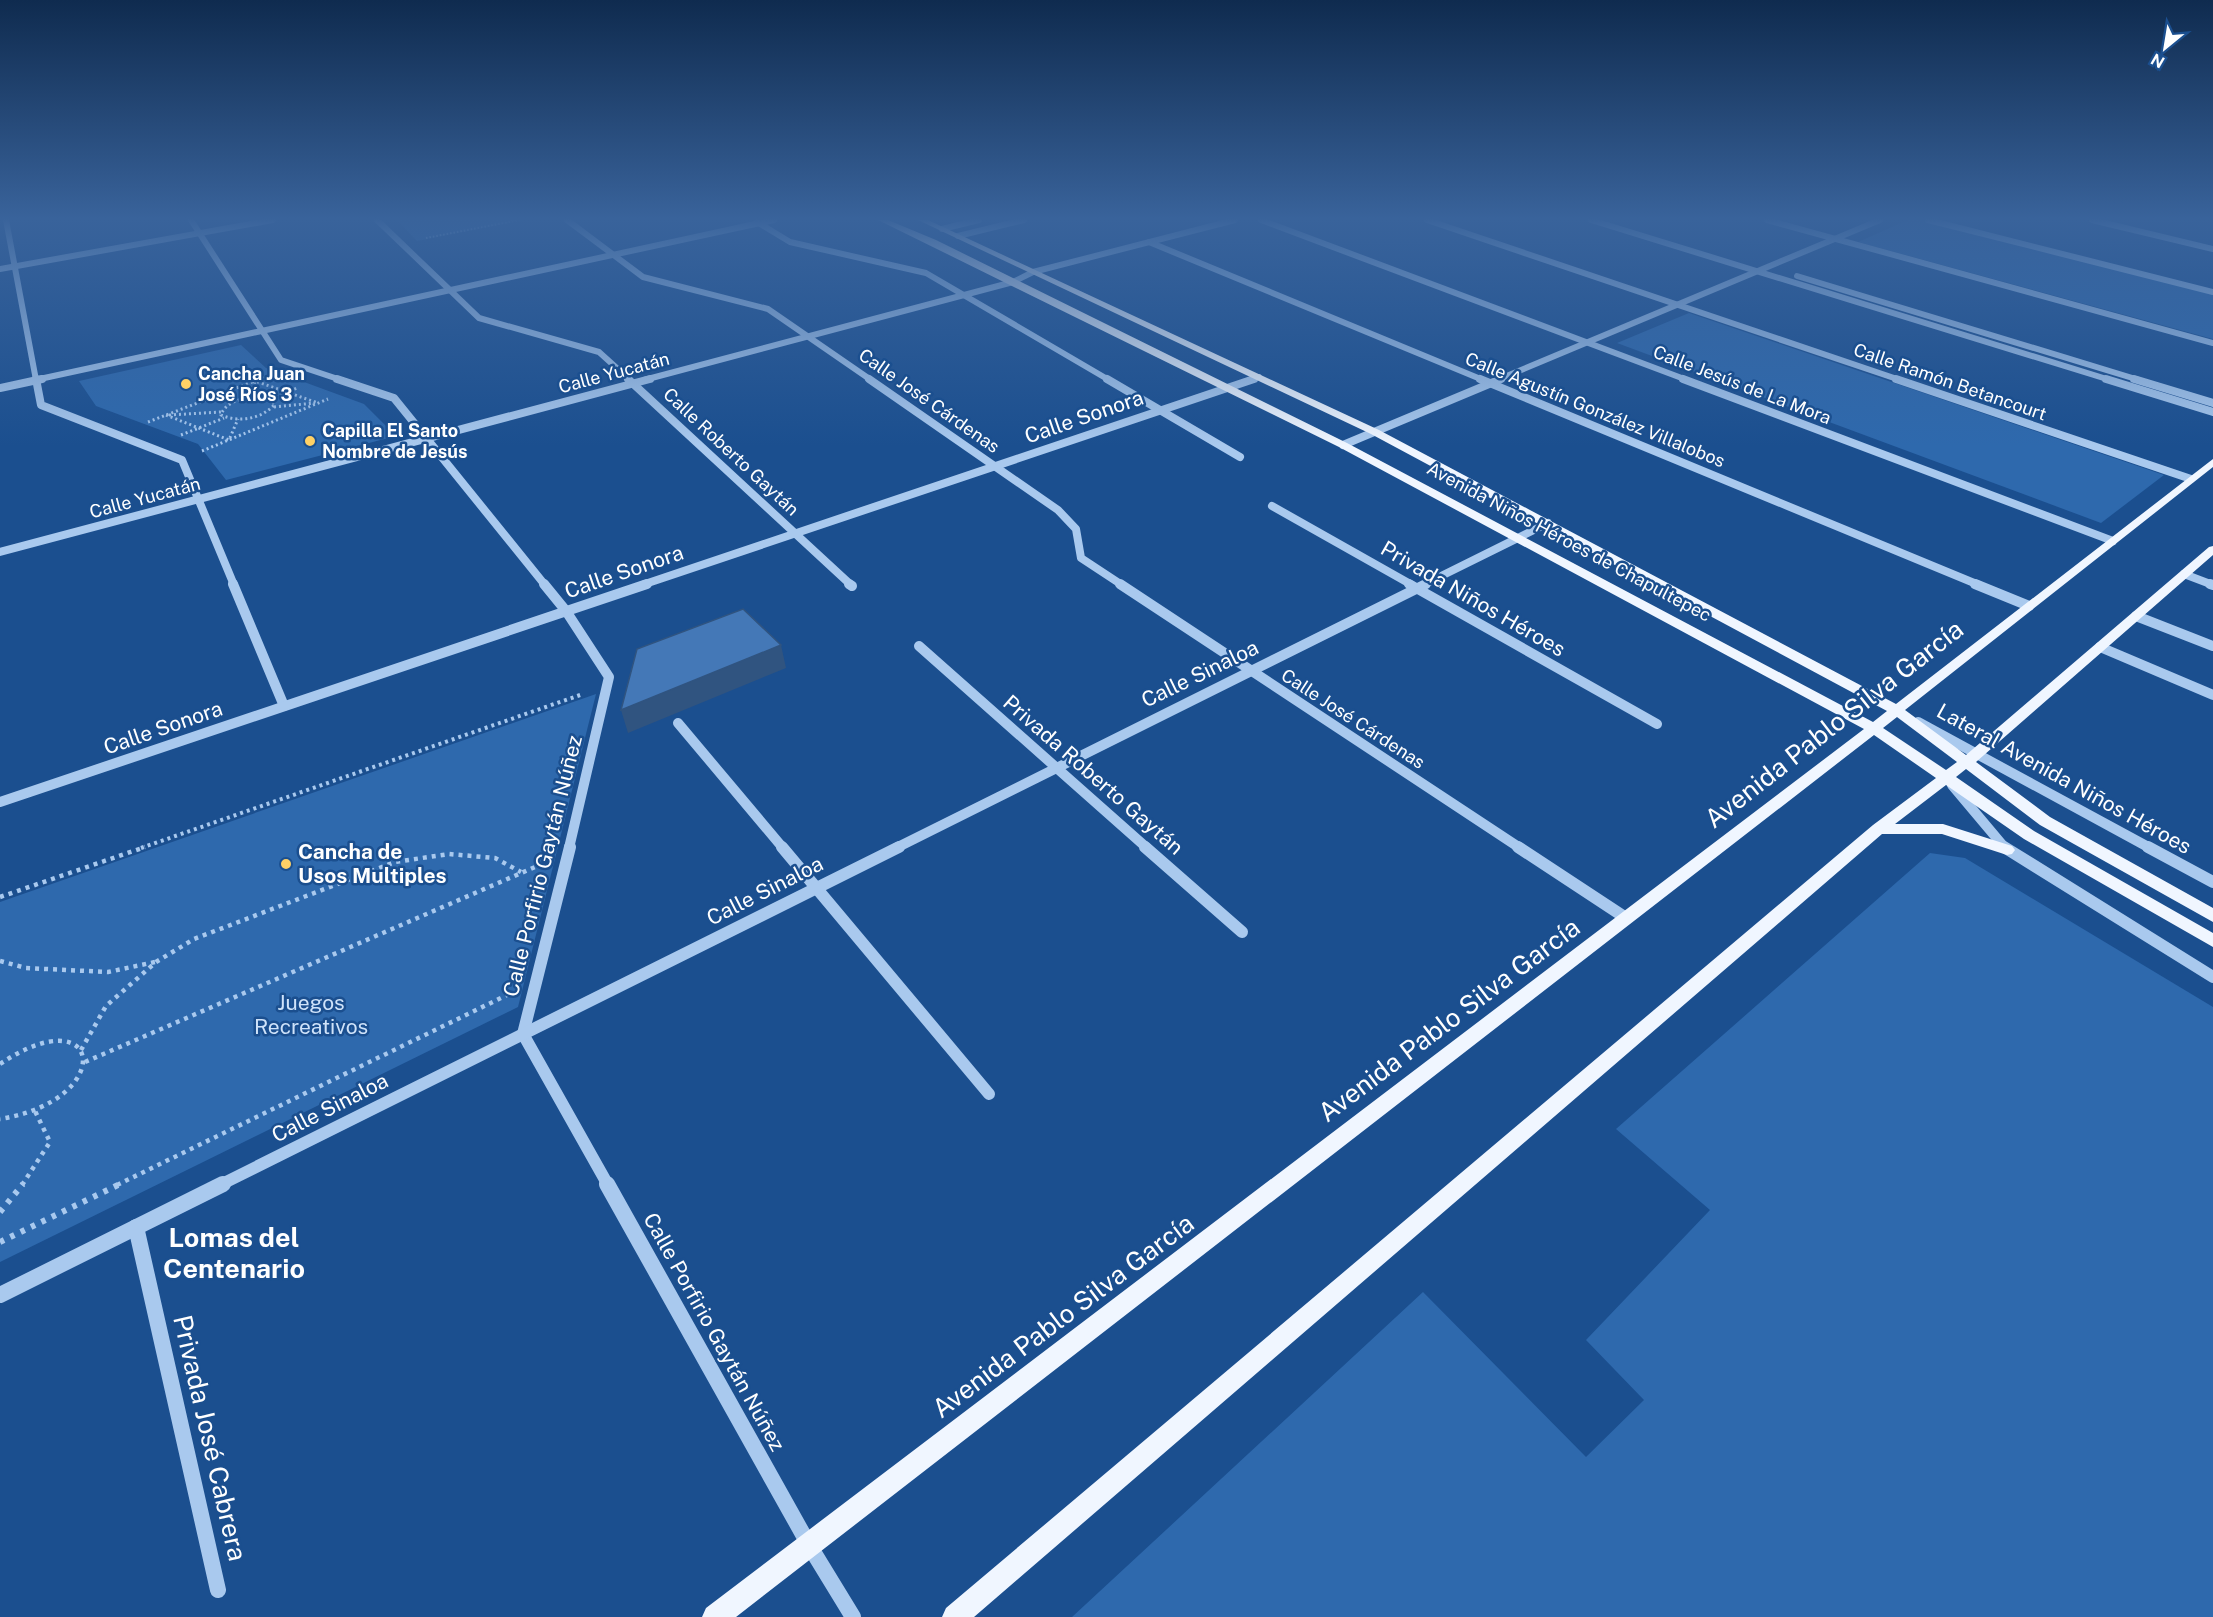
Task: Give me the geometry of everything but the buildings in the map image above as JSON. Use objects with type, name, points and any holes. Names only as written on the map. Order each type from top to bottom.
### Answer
[{"type":"main road","name":"Avenida Niños Héroes de Chapultepec","points":[[1040,295],[1343,445],[1874,728],[2029,835],[2213,941]]},
{"type":"main road","name":"Avenida Niños Héroes de Chapultepec","points":[[1083,295],[1375,432],[1896,710],[1971,758],[2045,821],[2213,916]]},
{"type":"main road","name":"Avenida Pablo Silva García","points":[[715,1617],[1874,728],[2213,462]]},
{"type":"main road","points":[[956,1617],[1878,829],[1971,758],[2213,549]]},
{"type":"main road","points":[[1878,829],[1943,829],[2007,850]]},
{"type":"street","points":[[21,295],[41,405],[182,460],[284,706]]},
{"type":"street","points":[[239,295],[281,360],[394,398],[566,611],[609,677],[607,685]]},
{"type":"street","points":[[0,388],[423,295]]},
{"type":"street","name":"Calle Roberto Gaytán","points":[[454,295],[479,318],[599,352],[852,586]]},
{"type":"street","name":"Calle José Cárdenas","points":[[715,295],[768,309],[809,336],[1058,510],[1076,529],[1081,558],[1626,918]]},
{"type":"street","name":"Calle Yucatán","points":[[0,552],[963,295]]},
{"type":"street","points":[[966,295],[1240,457]]},
{"type":"street","name":"Calle Agustín González Villalobos","points":[[1277,295],[2029,606]]},
{"type":"street","name":"Calle Jesús de La Mora","points":[[1461,295],[2113,541]]},
{"type":"street","name":"Calle Ramón Betancourt","points":[[1645,295],[2191,479]]},
{"type":"street","points":[[1343,445],[1701,295]]},
{"type":"street","points":[[1837,295],[2213,412]]},
{"type":"street","points":[[1861,295],[2213,403]]},
{"type":"street","points":[[2040,295],[2213,343]]},
{"type":"street","name":"Calle Sonora","points":[[0,802],[1259,377]]},
{"type":"street","name":"Privada Niños Héroes","points":[[1272,506],[1657,724]]},
{"type":"street","name":"Calle Sinaloa","points":[[0,1295],[1548,523]]},
{"type":"street","points":[[2184,574],[2213,585]]},
{"type":"street","points":[[2136,616],[2213,646]]},
{"type":"street","name":"Privada Roberto Gaytán","points":[[919,646],[1242,932]]},
{"type":"street","points":[[2100,647],[2213,695]]},
{"type":"street","name":"Calle Porfirio Gaytán Núñez","points":[[607,685],[523,1034],[809,1545],[853,1617]]},
{"type":"street","points":[[678,723],[989,1094]]},
{"type":"street","name":"Lateral Avenida Niños Héroes","points":[[1971,758],[2213,882]]},
{"type":"street","points":[[1946,777],[2007,850],[2213,977]]},
{"type":"street","name":"Privada José Cabrera","points":[[136,1227],[218,1590]]},
{"type":"path","points":[[117,435],[295,365]]},
{"type":"path","points":[[250,398],[255,381]]},
{"type":"path","points":[[255,381],[319,403]]},
{"type":"path","points":[[182,460],[359,386]]},
{"type":"path","points":[[166,416],[221,412],[230,404],[250,398],[270,399],[274,401],[274,407]]},
{"type":"path","points":[[150,447],[225,417],[238,419],[263,413],[274,407],[319,403]]},
{"type":"path","points":[[221,412],[225,417]]},
{"type":"path","points":[[166,416],[229,440]]},
{"type":"path","points":[[229,440],[238,419]]},
{"type":"path","points":[[0,897],[607,685]]},
{"type":"path","points":[[81,1050],[106,1006],[156,962],[194,939],[395,862],[449,854],[495,858],[521,873]]},
{"type":"path","points":[[85,1062],[568,854]]},
{"type":"path","points":[[0,961],[26,968],[108,972],[156,962]]},
{"type":"path","points":[[0,1242],[536,981]]},
{"type":"path","points":[[0,1064],[24,1049],[59,1041],[73,1043],[81,1050],[85,1062],[80,1075],[69,1089],[35,1111],[0,1119]]},
{"type":"path","points":[[0,1212],[14,1198],[50,1142],[35,1111]]},
{"type":"green space","points":[[2054,295],[2213,295],[2213,339]]},
{"type":"green space","points":[[1689,313],[2164,475],[2101,523],[1617,343]]},
{"type":"green space","points":[[241,345],[266,368],[364,404],[396,436],[226,480],[198,444],[96,406],[79,381]]},
{"type":"green space","name":"Juegos Recreativos","points":[[596,694],[518,1007],[0,1262],[0,902]]},
{"type":"green space","points":[[1930,853],[1965,858],[2213,1007],[2213,1617],[1072,1617],[1423,1292],[1586,1457],[1644,1400],[1586,1340],[1710,1210],[1616,1129]]},
{"type":"place","name":"Cancha Juan José Ríos 3","points":[[186,384]]},
{"type":"place","name":"Capilla El Santo Nombre de Jesús","points":[[310,441]]},
{"type":"place","name":"Cancha de Usos Multiples","points":[[286,864]]},
{"type":"district","name":"Lomas del Centenario","points":[[234,1254]]}]
